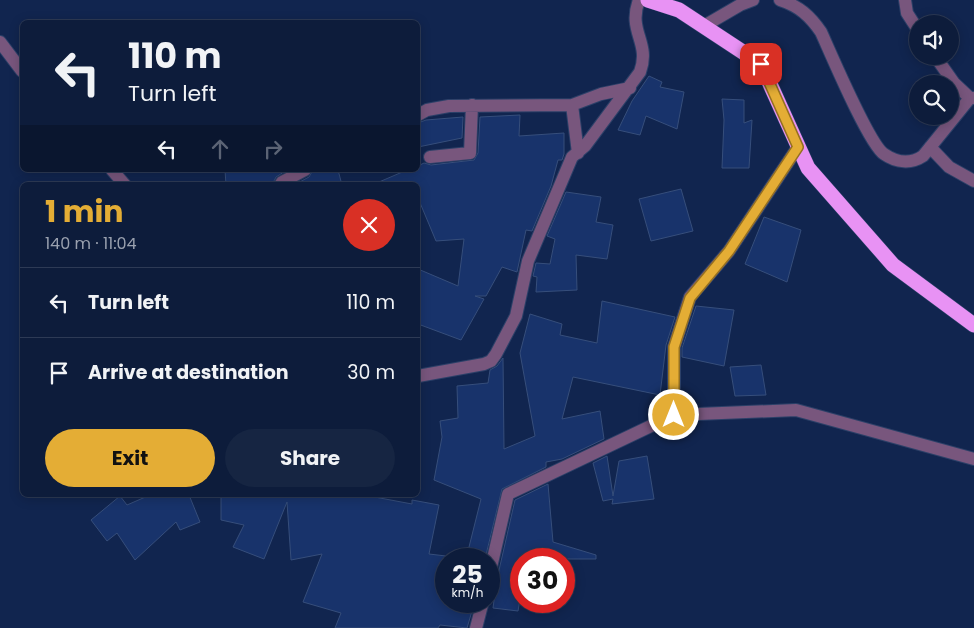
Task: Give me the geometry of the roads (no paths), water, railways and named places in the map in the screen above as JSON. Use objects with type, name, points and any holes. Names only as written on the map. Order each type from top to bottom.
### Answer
[{"type":"highway","points":[[648,0],[678,10],[761,64],[808,168],[893,264],[974,325]]},
{"type":"street","points":[[420,376],[484,364],[491,361],[496,354],[516,316],[528,261],[572,157],[578,153],[630,88],[645,60],[642,44],[635,26],[634,14],[639,0]]},
{"type":"street","points":[[704,26],[752,0]]},
{"type":"street","points":[[780,0],[801,8],[821,32],[869,134],[883,154],[897,161],[915,161],[924,156],[972,98],[954,83],[941,65]]},
{"type":"street","points":[[905,0],[909,16]]},
{"type":"street","points":[[0,42],[20,68]]},
{"type":"street","points":[[420,114],[438,108],[472,105],[572,105],[601,94],[630,88]]},
{"type":"street","points":[[430,157],[470,153],[472,105]]},
{"type":"street","points":[[572,105],[578,153]]},
{"type":"street","points":[[674,415],[674,347],[690,298],[729,251],[798,147]]},
{"type":"street","points":[[930,147],[949,167],[974,180]]},
{"type":"street","points":[[114,172],[122,182]]},
{"type":"street","points":[[282,182],[301,172]]},
{"type":"street","points":[[495,548],[508,494],[674,415],[796,410],[974,458]]},
{"type":"street","points":[[476,628],[480,613]]}]
